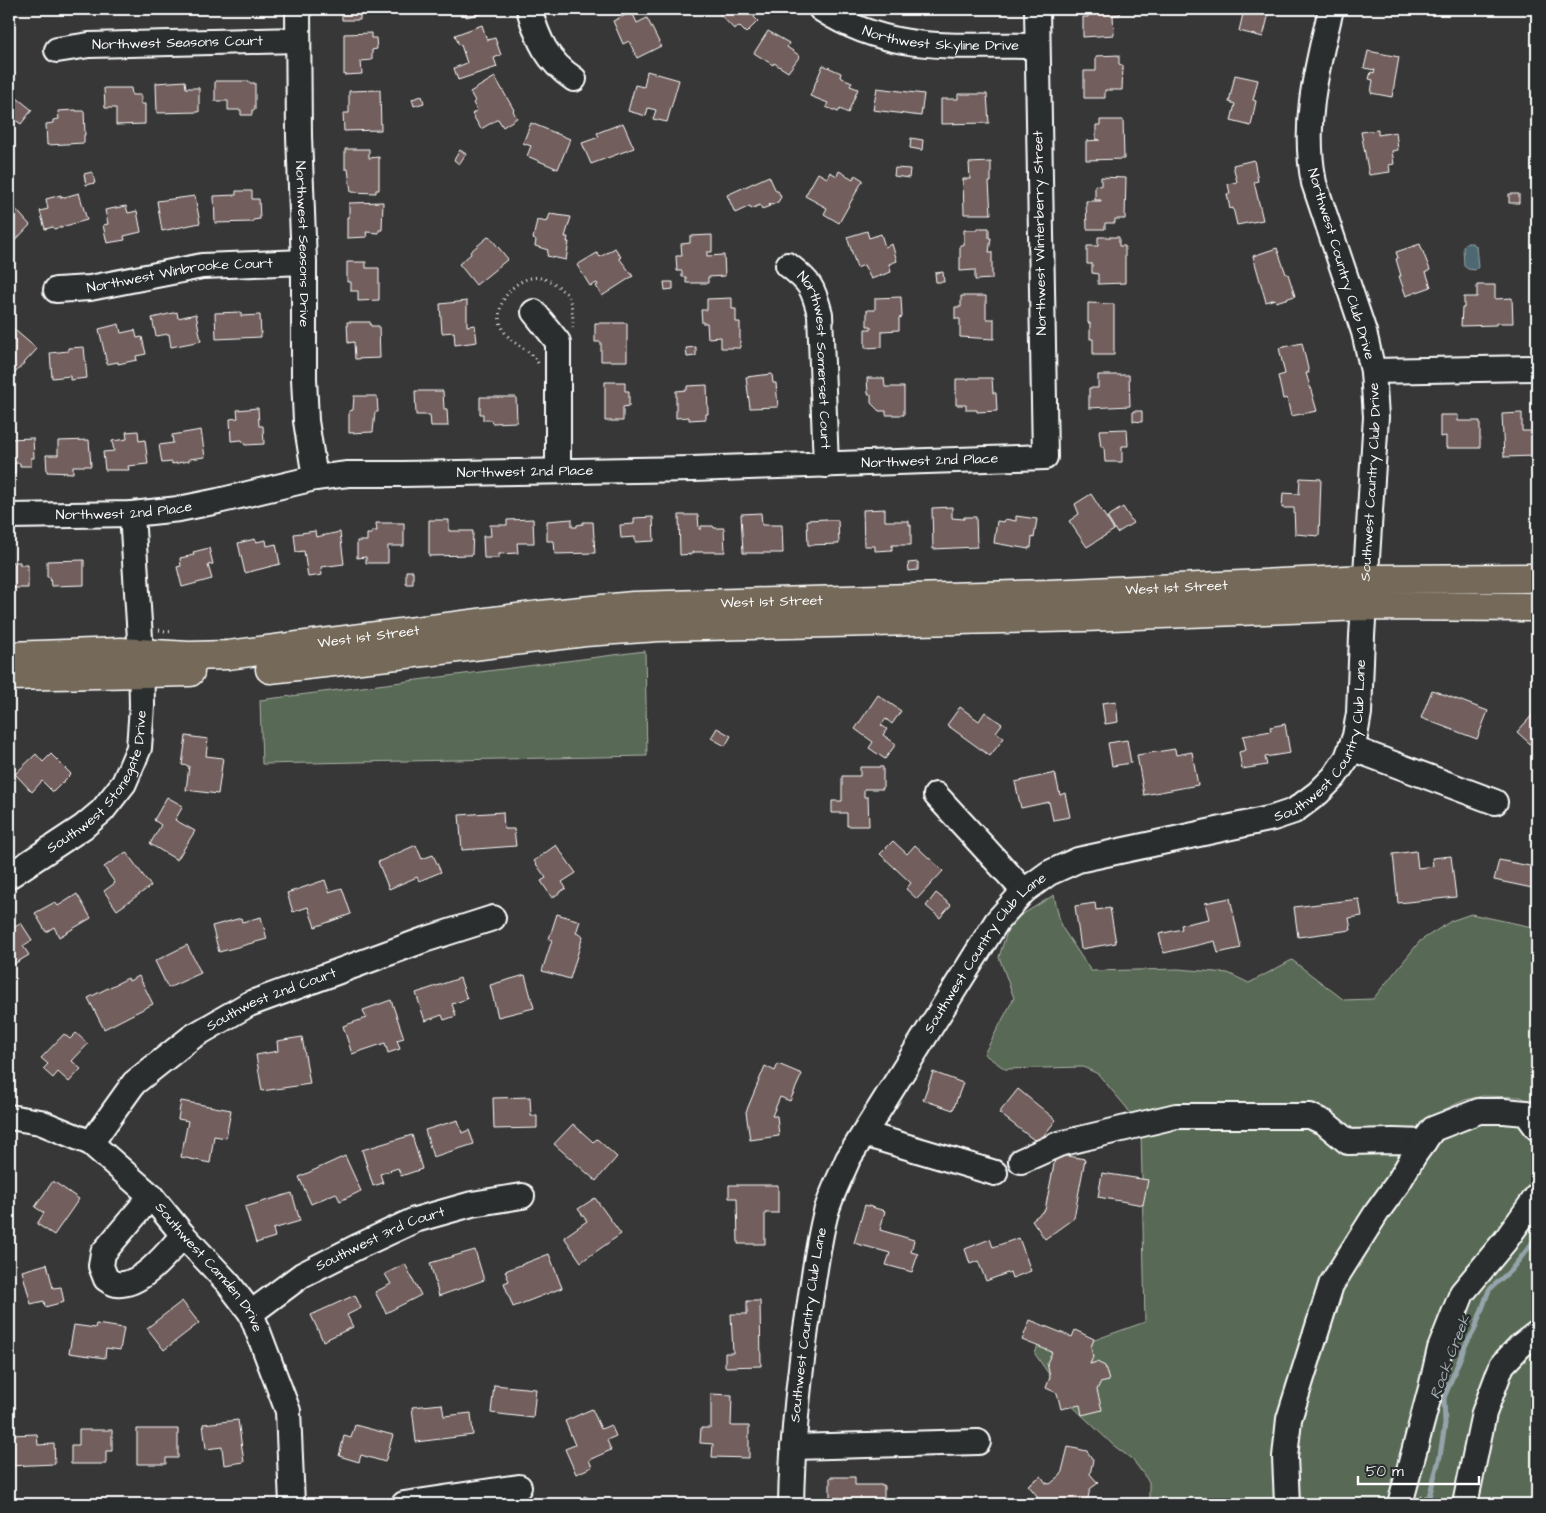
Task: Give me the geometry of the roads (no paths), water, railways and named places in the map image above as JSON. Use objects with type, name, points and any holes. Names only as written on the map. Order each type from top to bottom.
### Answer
[{"type":"main road","name":"West 1st Street","points":[[9,676],[141,663],[190,656],[228,655],[540,615],[633,606],[1038,595],[1365,593],[1537,578]]},
{"type":"main road","name":"West 1st Street","points":[[1365,593],[1537,607]]},
{"type":"main road","name":"West 1st Street","points":[[9,656],[122,652],[141,663]]},
{"type":"street","name":"Northwest Seasons Drive","points":[[298,9],[299,136],[304,262],[304,378],[306,421],[315,478]]},
{"type":"street","points":[[529,9],[542,45],[552,61],[574,80]]},
{"type":"street","name":"Northwest Skyline Drive","points":[[821,9],[840,21],[861,30],[915,44],[938,46],[1036,46]]},
{"type":"street","name":"Northwest Winterberry Street","points":[[1037,9],[1036,46],[1045,457]]},
{"type":"street","name":"Northwest Country Club Drive","points":[[1331,9],[1315,77],[1310,108],[1309,159],[1314,183],[1364,332],[1373,371]]},
{"type":"street","name":"Northwest Seasons Court","points":[[57,50],[90,45],[298,40]]},
{"type":"street","name":"Northwest Winbrooke Court","points":[[56,290],[90,288],[202,266],[304,262]]},
{"type":"street","name":"Northwest Somerset Court","points":[[788,265],[806,279],[816,296],[820,314],[826,465]]},
{"type":"street","points":[[534,312],[558,342],[558,470]]},
{"type":"street","points":[[1373,371],[1537,368]]},
{"type":"street","name":"Southwest Country Club Drive","points":[[1365,593],[1376,417],[1373,371]]},
{"type":"street","name":"Northwest 2nd Place","points":[[9,516],[132,514],[218,501],[315,478],[348,474],[692,469],[1045,457]]},
{"type":"street","name":"Southwest Stonegate Drive","points":[[9,876],[83,827],[102,811],[124,783],[139,748],[142,706],[141,663],[132,514]]},
{"type":"street","name":"Southwest Country Club Lane","points":[[791,1504],[793,1446],[800,1378],[815,1265],[825,1215],[845,1166],[997,921],[1024,891],[1048,873],[1078,860],[1273,818],[1294,811],[1318,793],[1334,777],[1347,758],[1355,736],[1359,713],[1365,593]]},
{"type":"street","points":[[1351,748],[1495,802]]},
{"type":"street","points":[[936,795],[1024,891]]},
{"type":"street","name":"Southwest 2nd Court","points":[[91,1143],[134,1083],[192,1037],[249,1004],[424,940],[492,918]]},
{"type":"street","points":[[1287,1504],[1285,1457],[1289,1419],[1331,1285],[1377,1212],[1433,1129],[1479,1111],[1504,1110],[1526,1113],[1537,1128]]},
{"type":"street","points":[[1021,1161],[1058,1144],[1124,1129],[1161,1118],[1197,1114],[1310,1116],[1325,1123],[1348,1142],[1393,1140],[1424,1142]]},
{"type":"street","name":"Southwest Camden Drive","points":[[9,1117],[40,1122],[91,1143],[151,1196],[183,1235],[228,1283],[251,1313],[288,1411],[292,1504]]},
{"type":"street","points":[[864,1134],[995,1173]]},
{"type":"street","points":[[151,1196],[103,1253],[102,1266],[106,1279],[115,1284],[125,1284],[140,1278],[183,1235]]},
{"type":"street","name":"Southwest 3rd Court","points":[[251,1313],[302,1275],[415,1220],[472,1204],[522,1196]]},
{"type":"street","points":[[1409,1500],[1440,1349],[1462,1294],[1505,1241],[1537,1196]]},
{"type":"street","points":[[1454,1502],[1502,1364],[1520,1346],[1537,1333]]},
{"type":"street","points":[[793,1446],[978,1442]]},
{"type":"street","points":[[404,1504],[519,1487]]},
{"type":"water","points":[[1467,243],[1472,243],[1476,246],[1478,267],[1475,270],[1464,266],[1463,247]]},
{"type":"waterway","name":"Rock Creek","points":[[1427,1504],[1440,1456],[1445,1424],[1444,1398],[1465,1346],[1474,1331],[1489,1290],[1511,1270],[1537,1237]]}]
